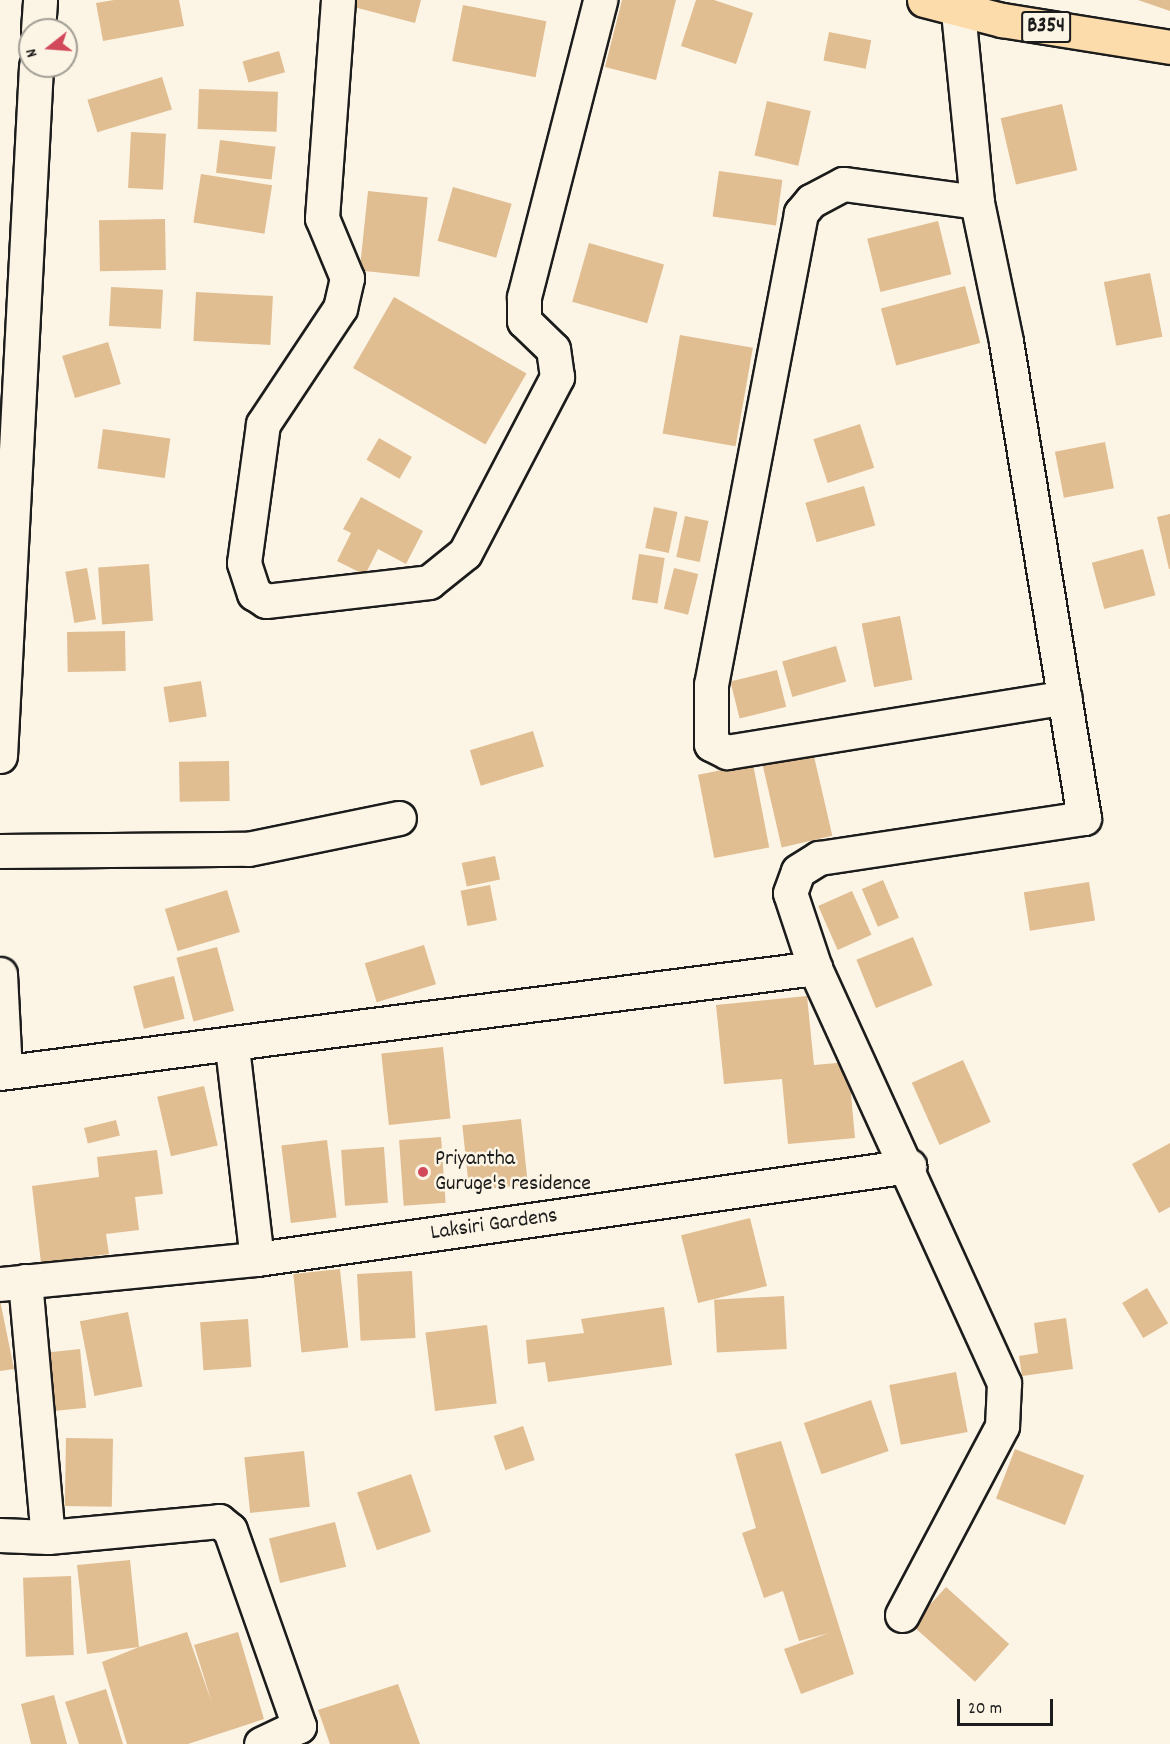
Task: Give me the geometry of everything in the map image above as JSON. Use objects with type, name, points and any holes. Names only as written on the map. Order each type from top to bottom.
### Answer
[{"type":"main road","name":"B354","points":[[924,0],[958,10],[1003,10],[1170,47]]},
{"type":"street","points":[[39,18],[40,0]]},
{"type":"street","points":[[338,0],[322,218],[347,278],[340,308],[263,424],[244,563],[254,594],[266,601],[429,582],[465,554],[557,377],[553,349],[524,321],[524,297],[600,0]]},
{"type":"street","points":[[902,1615],[1002,1426],[1004,1383],[909,1166],[815,968],[790,893],[798,871],[819,858],[1084,818],[1006,341],[976,202],[958,10]]},
{"type":"street","points":[[0,756],[35,78]]},
{"type":"street","points":[[976,202],[843,184],[811,201],[801,213],[711,684],[711,744],[727,752],[1065,697]]},
{"type":"street","points":[[0,851],[248,849],[399,818]]},
{"type":"street","points":[[0,974],[3,1073],[232,1047],[815,968]]},
{"type":"street","points":[[232,1047],[257,1259]]},
{"type":"street","name":"Laksiri Gardens","points":[[13,1283],[257,1259],[909,1166]]},
{"type":"street","points":[[13,1283],[48,1537]]},
{"type":"street","points":[[0,1535],[48,1537],[219,1521],[230,1530],[299,1726],[261,1744]]},
{"type":"building","points":[[114,0],[179,0],[184,26],[103,41],[96,3]]},
{"type":"building","points":[[352,0],[421,0],[415,23],[350,6]]},
{"type":"building","points":[[622,0],[676,0],[656,80],[605,67]]},
{"type":"building","points":[[696,0],[714,0],[753,13],[736,64],[681,46]]},
{"type":"building","points":[[1138,0],[1170,0],[1170,11]]},
{"type":"building","points":[[463,5],[546,21],[536,77],[452,61]]},
{"type":"building","points":[[829,32],[871,40],[866,69],[823,60]]},
{"type":"building","points":[[279,51],[285,72],[249,83],[242,61]]},
{"type":"building","points":[[162,77],[172,110],[97,132],[87,100]]},
{"type":"building","points":[[199,89],[278,92],[277,132],[198,129]]},
{"type":"building","points":[[767,101],[811,111],[798,166],[754,156]]},
{"type":"building","points":[[1062,104],[1077,170],[1016,184],[1001,118]]},
{"type":"building","points":[[131,132],[166,134],[163,190],[128,188]]},
{"type":"building","points":[[220,140],[276,147],[272,180],[216,173]]},
{"type":"building","points":[[719,171],[782,180],[776,225],[713,217]]},
{"type":"building","points":[[201,174],[272,185],[264,234],[193,222]]},
{"type":"building","points":[[453,187],[512,204],[496,258],[438,241]]},
{"type":"building","points":[[368,191],[428,197],[419,277],[360,271]]},
{"type":"building","points":[[165,219],[166,270],[100,271],[99,220]]},
{"type":"building","points":[[938,221],[951,274],[880,292],[867,239]]},
{"type":"building","points":[[589,243],[664,264],[647,323],[572,302]]},
{"type":"building","points":[[1150,273],[1162,337],[1116,346],[1104,282]]},
{"type":"building","points":[[965,286],[980,343],[896,366],[881,309]]},
{"type":"building","points":[[111,287],[163,290],[161,329],[109,326]]},
{"type":"building","points":[[196,292],[273,296],[270,345],[193,341]]},
{"type":"building","points":[[394,297],[527,374],[486,445],[353,368]]},
{"type":"building","points":[[680,335],[753,348],[736,446],[663,433]]},
{"type":"building","points":[[108,342],[121,384],[75,398],[62,356]]},
{"type":"building","points":[[860,424],[874,468],[828,483],[813,439]]},
{"type":"building","points":[[103,429],[170,438],[165,478],[97,469]]},
{"type":"building","points":[[379,438],[412,457],[399,479],[366,460]]},
{"type":"building","points":[[1105,442],[1114,488],[1064,498],[1055,452]]},
{"type":"building","points":[[864,486],[875,525],[817,542],[805,503]]},
{"type":"building","points":[[361,497],[423,531],[406,564],[378,549],[365,575],[337,561],[351,533],[343,529]]},
{"type":"building","points":[[654,507],[677,512],[669,553],[645,548]]},
{"type":"building","points":[[1170,514],[1170,569],[1169,569],[1157,517]]},
{"type":"building","points":[[685,516],[708,521],[700,562],[676,557]]},
{"type":"building","points":[[1143,549],[1155,595],[1104,609],[1092,563]]},
{"type":"building","points":[[639,554],[665,558],[657,604],[632,599]]},
{"type":"building","points":[[149,564],[153,621],[102,624],[98,568]]},
{"type":"building","points":[[87,568],[96,619],[74,623],[65,572]]},
{"type":"building","points":[[674,568],[698,574],[688,615],[664,609]]},
{"type":"building","points":[[900,616],[912,680],[874,687],[862,623]]},
{"type":"building","points":[[125,631],[126,671],[68,672],[67,632]]},
{"type":"building","points":[[836,646],[846,682],[792,697],[782,661]]},
{"type":"building","points":[[777,670],[786,707],[740,718],[730,682]]},
{"type":"building","points":[[201,681],[207,717],[169,723],[163,687]]},
{"type":"building","points":[[533,731],[544,766],[481,786],[470,750]]},
{"type":"building","points":[[813,752],[832,836],[782,847],[762,764]]},
{"type":"building","points":[[229,761],[230,801],[180,802],[179,762]]},
{"type":"building","points":[[753,764],[769,847],[714,858],[698,775]]},
{"type":"building","points":[[495,856],[500,879],[467,887],[462,863]]},
{"type":"building","points":[[883,880],[899,918],[878,927],[862,889]]},
{"type":"building","points":[[1089,882],[1095,921],[1030,931],[1024,892]]},
{"type":"building","points":[[490,885],[497,920],[467,926],[461,891]]},
{"type":"building","points":[[227,890],[240,932],[178,951],[165,909]]},
{"type":"building","points":[[852,891],[872,935],[838,950],[818,906]]},
{"type":"building","points":[[913,937],[932,985],[876,1008],[856,960]]},
{"type":"building","points":[[424,945],[436,984],[377,1002],[365,963]]},
{"type":"building","points":[[217,947],[234,1011],[194,1022],[176,958]]},
{"type":"building","points":[[174,976],[185,1019],[144,1029],[133,986]]},
{"type":"building","points":[[807,996],[814,1065],[848,1062],[855,1138],[788,1144],[782,1079],[724,1084],[716,1005]]},
{"type":"building","points":[[443,1047],[451,1119],[389,1125],[381,1053]]},
{"type":"building","points":[[963,1060],[991,1122],[939,1145],[912,1083]]},
{"type":"building","points":[[204,1086],[218,1145],[171,1156],[157,1097]]},
{"type":"building","points":[[521,1119],[528,1185],[469,1191],[462,1125]]},
{"type":"building","points":[[116,1120],[120,1136],[88,1144],[84,1128]]},
{"type":"building","name":"Priyantha Guruge's residence","points":[[441,1137],[446,1203],[404,1206],[399,1140]]},
{"type":"building","points":[[327,1140],[337,1217],[291,1223],[281,1146]]},
{"type":"building","points":[[1170,1143],[1170,1207],[1159,1213],[1132,1164]]},
{"type":"building","points":[[384,1147],[388,1203],[345,1206],[341,1150]]},
{"type":"building","points":[[157,1150],[163,1194],[135,1197],[139,1230],[106,1234],[109,1254],[41,1263],[32,1186],[99,1177],[97,1157]]},
{"type":"building","points":[[750,1218],[767,1286],[698,1303],[681,1235]]},
{"type":"building","points":[[340,1269],[348,1348],[302,1352],[293,1274]]},
{"type":"building","points":[[412,1271],[416,1338],[361,1341],[357,1274]]},
{"type":"building","points":[[1147,1288],[1168,1323],[1143,1338],[1122,1303]]},
{"type":"building","points":[[784,1296],[787,1349],[717,1353],[714,1300]]},
{"type":"building","points":[[0,1300],[14,1369],[0,1371]]},
{"type":"building","points":[[664,1307],[672,1365],[548,1382],[545,1362],[528,1364],[526,1340],[584,1333],[581,1319]]},
{"type":"building","points":[[128,1312],[143,1387],[94,1396],[80,1321]]},
{"type":"building","points":[[1066,1318],[1073,1369],[1022,1376],[1019,1356],[1038,1353],[1034,1323]]},
{"type":"building","points":[[248,1319],[251,1367],[203,1370],[200,1322]]},
{"type":"building","points":[[487,1325],[497,1403],[435,1411],[425,1333]]},
{"type":"building","points":[[80,1349],[86,1408],[51,1411],[45,1353]]},
{"type":"building","points":[[956,1372],[968,1432],[901,1445],[889,1385]]},
{"type":"building","points":[[871,1400],[889,1451],[821,1474],[804,1423]]},
{"type":"building","points":[[523,1426],[535,1460],[505,1470],[494,1436]]},
{"type":"building","points":[[66,1438],[113,1439],[112,1507],[65,1506]]},
{"type":"building","points":[[781,1441],[854,1674],[801,1694],[784,1649],[829,1633],[799,1641],[783,1591],[764,1598],[742,1533],[756,1528],[735,1454]]},
{"type":"building","points":[[1015,1449],[1084,1476],[1065,1525],[996,1498]]},
{"type":"building","points":[[304,1451],[310,1507],[250,1513],[244,1457]]},
{"type":"building","points":[[411,1474],[431,1532],[377,1550],[357,1493]]},
{"type":"building","points":[[335,1522],[346,1567],[280,1583],[269,1538]]},
{"type":"building","points":[[130,1560],[139,1647],[87,1654],[77,1565]]},
{"type":"building","points":[[71,1576],[74,1655],[26,1657],[23,1578]]},
{"type":"building","points":[[946,1587],[1009,1644],[975,1682],[912,1625]]},
{"type":"building","points":[[187,1632],[212,1703],[194,1645],[238,1632],[264,1719],[188,1744],[127,1744],[102,1662],[139,1647]]},
{"type":"building","points":[[398,1684],[420,1744],[330,1744],[318,1710]]},
{"type":"building","points":[[106,1689],[123,1744],[79,1744],[65,1702]]},
{"type":"building","points":[[54,1695],[67,1744],[31,1744],[21,1704]]},
{"type":"place","name":"Priyantha Guruge's residence","points":[[423,1172]]}]
